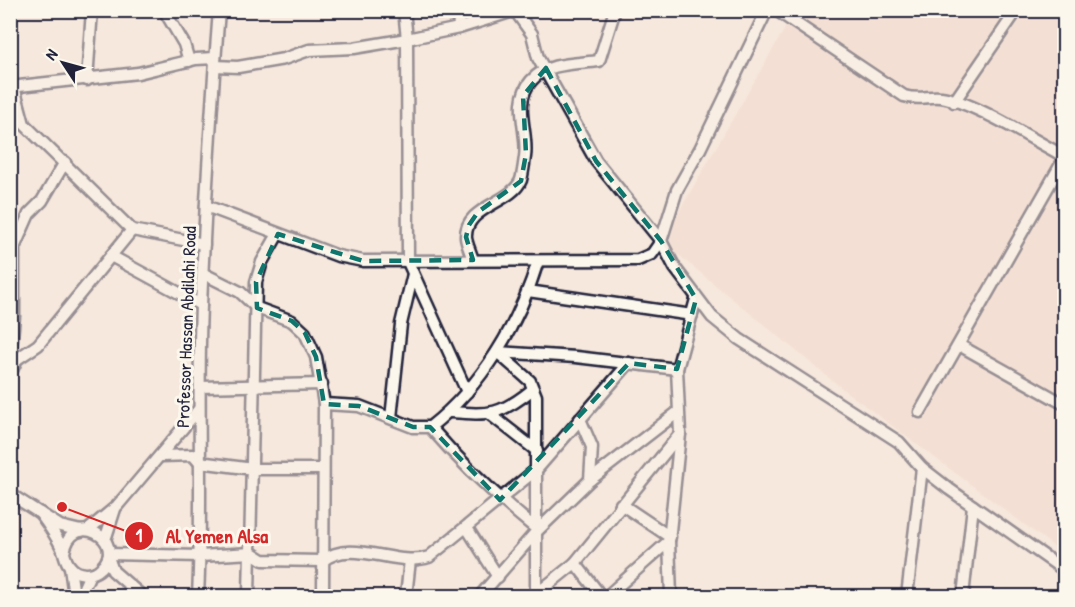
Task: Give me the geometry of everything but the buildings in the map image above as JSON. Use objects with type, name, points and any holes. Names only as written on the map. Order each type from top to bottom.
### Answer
[{"type":"street","points":[[87,80],[92,10]]},
{"type":"street","points":[[164,10],[189,61]]},
{"type":"street","points":[[172,10],[173,25]]},
{"type":"street","name":"Professor Hassan Abdilahi Road","points":[[198,597],[201,304],[219,10]]},
{"type":"street","points":[[404,10],[407,39],[408,262],[467,392]]},
{"type":"street","points":[[458,10],[459,28]]},
{"type":"street","points":[[473,260],[466,237],[469,225],[478,212],[506,196],[520,181],[526,154],[523,96],[532,79],[546,68],[599,61],[615,10]]},
{"type":"street","points":[[206,206],[338,256],[363,261],[638,260],[652,254],[661,241],[677,190],[700,149],[767,10]]},
{"type":"street","points":[[776,10],[904,96],[919,100],[939,97],[954,102],[984,114],[1065,158],[920,412]]},
{"type":"street","points":[[954,102],[1017,10]]},
{"type":"street","points":[[204,243],[132,230],[24,124],[12,87],[138,73],[189,61],[215,62],[238,67],[284,59],[309,50],[354,48],[407,39],[459,28],[517,11],[532,34],[538,58],[546,68],[596,161],[661,241],[696,299],[712,317],[739,339],[898,442],[922,468],[1065,570]]},
{"type":"street","points":[[17,359],[11,351],[14,316],[14,248],[29,214],[42,201],[65,162]]},
{"type":"street","points":[[10,375],[17,359],[38,345],[132,230]]},
{"type":"street","points":[[249,597],[252,553],[256,282],[262,262],[278,234]]},
{"type":"street","points":[[111,256],[201,304]]},
{"type":"street","points":[[324,404],[359,406],[413,427],[430,427],[449,412],[467,392],[496,352],[528,291],[538,261]]},
{"type":"street","points":[[204,274],[240,292],[257,308],[292,321],[305,333],[312,345],[322,384],[324,404],[323,597]]},
{"type":"street","points":[[391,418],[401,324],[413,274]]},
{"type":"street","points":[[528,291],[692,315]]},
{"type":"street","points":[[671,597],[669,539],[680,434],[677,369],[696,299]]},
{"type":"street","points":[[959,345],[1065,404]]},
{"type":"street","points":[[496,352],[677,369]]},
{"type":"street","points":[[496,352],[530,381],[533,389],[537,418],[535,596]]},
{"type":"street","points":[[108,556],[200,556],[252,553],[263,560],[322,561],[331,554],[376,553],[410,560],[429,557],[537,469],[629,363]]},
{"type":"street","points":[[200,387],[322,384]]},
{"type":"street","points":[[449,412],[491,415],[516,403],[533,389]]},
{"type":"street","points":[[64,553],[69,538],[117,506],[199,409]]},
{"type":"street","points":[[480,597],[498,578],[534,530],[590,480],[678,412]]},
{"type":"street","points":[[491,415],[537,451]]},
{"type":"street","points":[[580,419],[592,447],[590,480]]},
{"type":"street","points":[[430,427],[457,458],[534,530]]},
{"type":"street","points":[[535,596],[575,563],[680,434]]},
{"type":"street","points":[[161,456],[193,454],[199,462],[253,469],[323,469]]},
{"type":"street","points":[[907,597],[922,468]]},
{"type":"street","points":[[10,494],[60,526],[95,531],[105,540]]},
{"type":"street","points":[[621,504],[669,539]]},
{"type":"street","points":[[117,506],[109,523],[105,540],[108,556],[113,571],[142,597]]},
{"type":"street","points":[[963,597],[973,506]]},
{"type":"street","points":[[40,513],[70,567],[74,597]]},
{"type":"street","points":[[467,528],[498,578]]},
{"type":"street","points":[[607,597],[669,539]]},
{"type":"street","points":[[80,597],[92,573],[103,567],[108,556]]},
{"type":"street","points":[[406,597],[410,560]]},
{"type":"street","points":[[575,563],[601,597]]},
{"type":"street","points":[[70,567],[82,574],[121,577]]},
{"type":"highlighted area","points":[[546,68],[596,161],[661,241],[696,299],[677,369],[629,363],[500,500],[430,427],[413,427],[359,406],[324,404],[316,357],[305,333],[292,321],[257,308],[256,282],[269,248],[278,234],[363,261],[473,260],[466,237],[469,225],[478,212],[521,181],[526,154],[523,96]]},
{"type":"shaded area","points":[[795,11],[1064,11],[1064,554],[844,390],[670,248],[666,234]]},
{"type":"place","name":"Al Yemen Alsa","points":[[62,507]]}]
